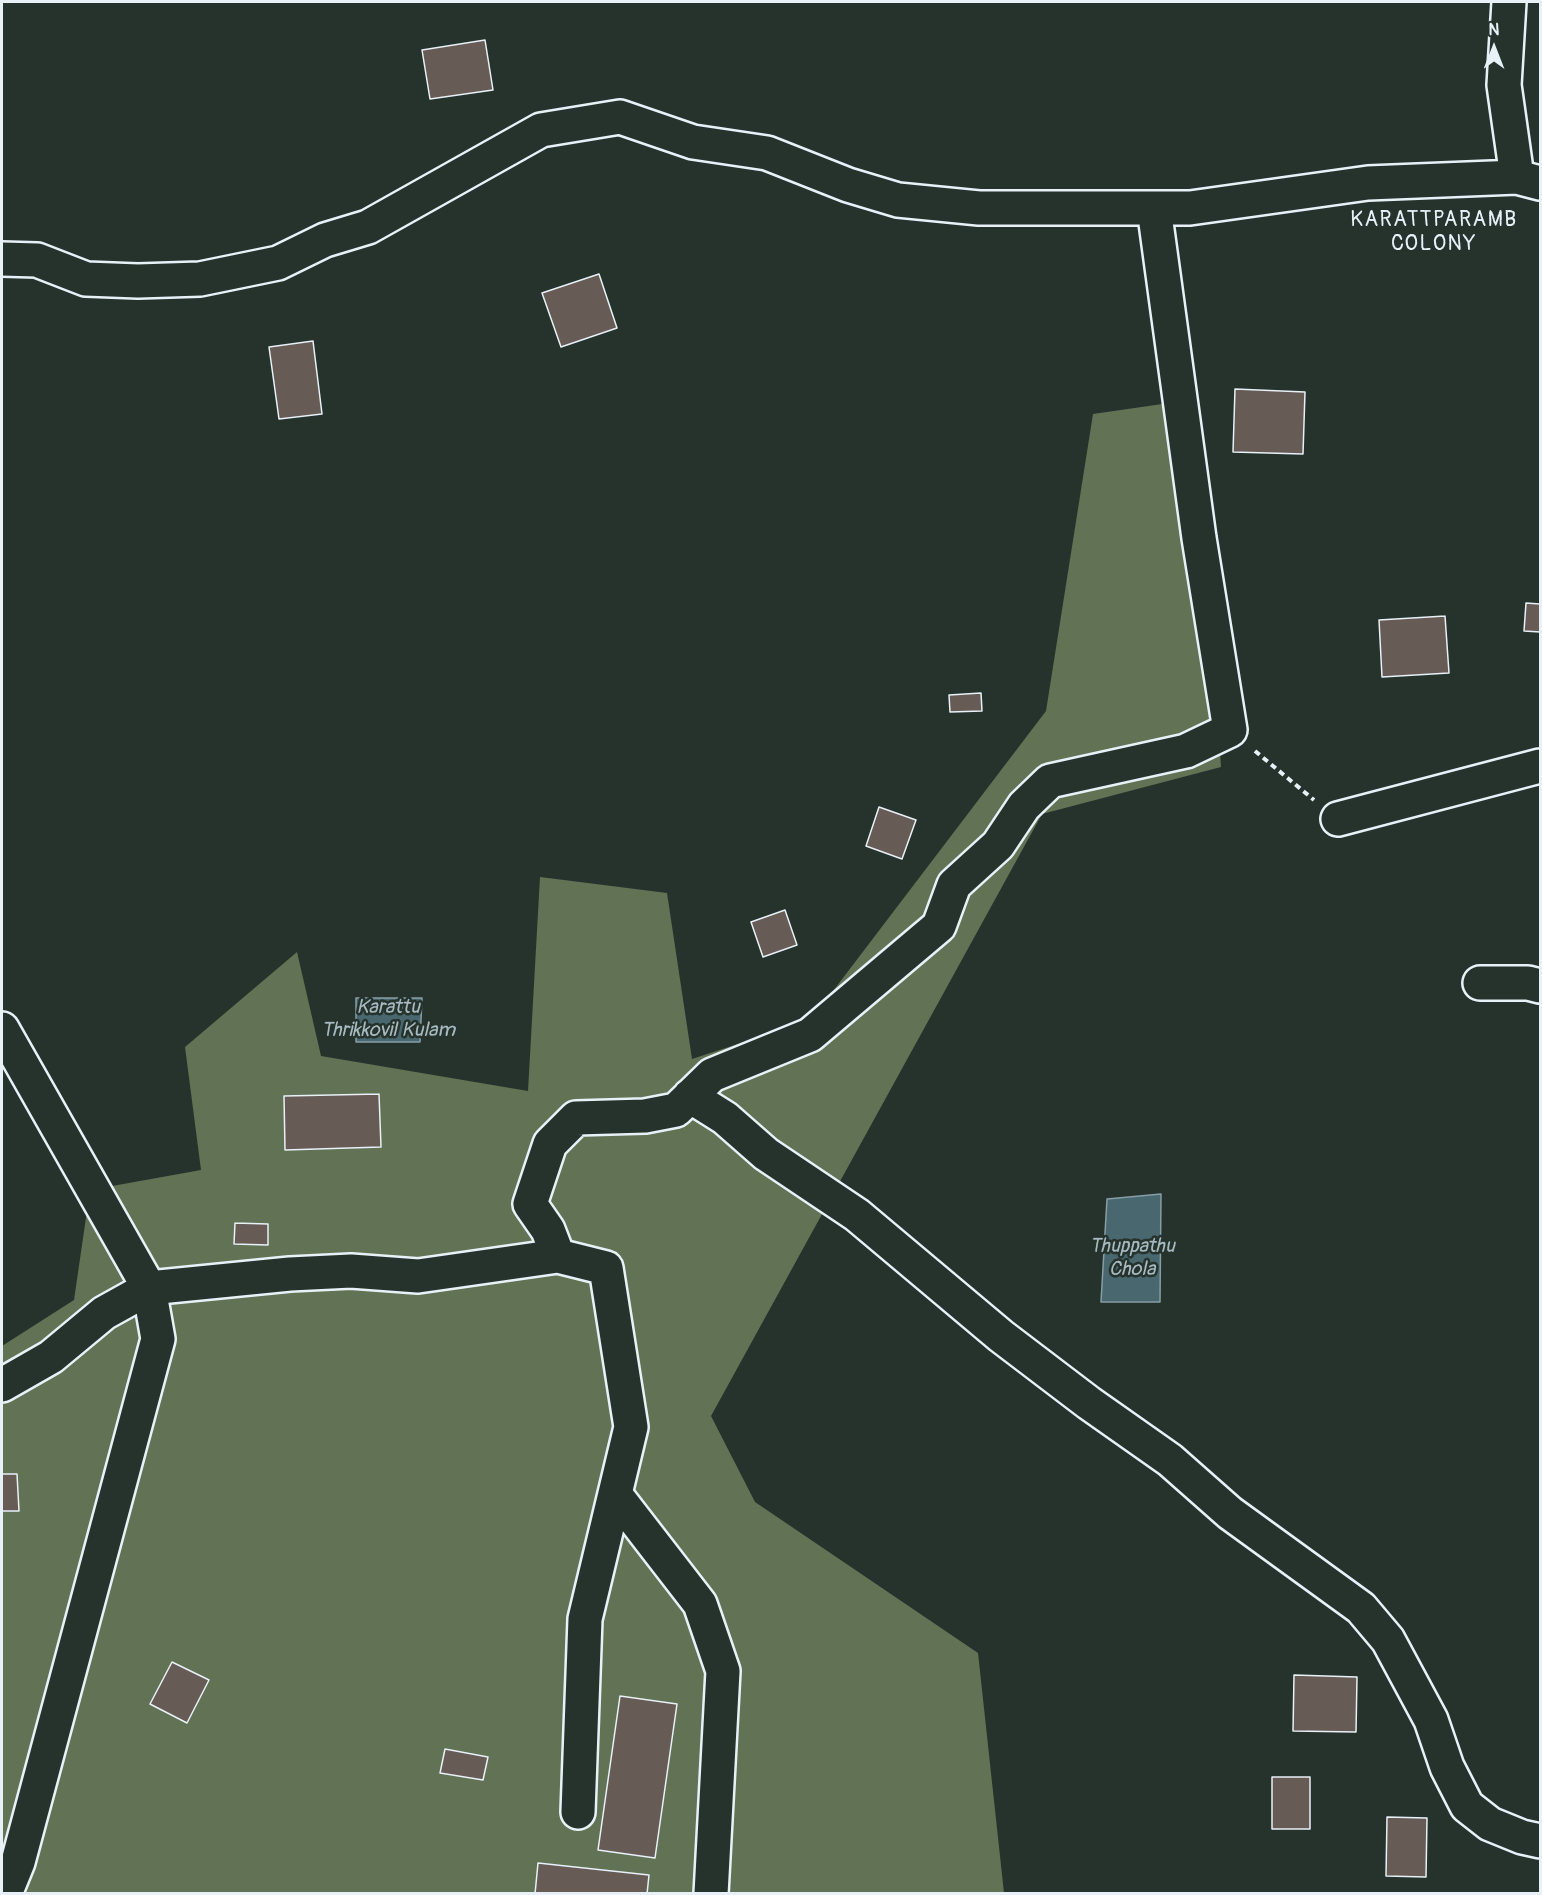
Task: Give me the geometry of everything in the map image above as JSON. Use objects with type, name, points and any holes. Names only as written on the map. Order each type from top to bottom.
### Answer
[{"type":"street","points":[[2,259],[37,260],[86,279],[138,281],[200,279],[278,263],[325,240],[368,227],[541,130],[620,117],[693,142],[767,153],[848,185],[898,200],[979,208],[1190,208],[1368,183],[1529,180],[1504,85],[1509,2]]},
{"type":"street","points":[[558,1256],[548,1230],[530,1204],[550,1144],[576,1118],[645,1116],[676,1110],[712,1075],[810,1035],[939,926],[954,885],[998,845],[1024,806],[1050,781],[1186,751],[1230,730],[1199,538],[1155,208]]},
{"type":"street","points":[[1338,819],[1540,766]]},
{"type":"street","points":[[1480,983],[1528,983],[1540,986]]},
{"type":"street","points":[[2,1029],[149,1288],[158,1339],[21,1851],[5,1893]]},
{"type":"street","points":[[690,1096],[725,1118],[766,1154],[857,1215],[1001,1336],[1089,1403],[1170,1460],[1230,1513],[1362,1608],[1388,1640],[1431,1720],[1447,1767],[1467,1806],[1490,1824],[1522,1837],[1540,1841]]},
{"type":"street","points":[[2,1386],[51,1357],[104,1313],[149,1288],[290,1274],[351,1271],[418,1276],[558,1256],[606,1268],[632,1427],[585,1619],[578,1812]]},
{"type":"street","points":[[615,1494],[700,1604],[723,1671],[711,1893]]},
{"type":"path","points":[[1230,730],[1338,819]]},
{"type":"green space","points":[[1197,399],[1221,767],[1042,814],[711,1416],[755,1502],[978,1653],[1004,1893],[2,1894],[2,1346],[74,1300],[90,1190],[201,1170],[185,1047],[297,952],[321,1056],[528,1091],[540,877],[667,893],[692,1059],[811,1020],[1046,711],[1093,414]]},
{"type":"water","name":"Karattu Thrikkovil Kulam","points":[[356,998],[422,998],[420,1042],[356,1042]]},
{"type":"water","name":"Thuppathu Chola","points":[[1161,1194],[1160,1302],[1101,1302],[1107,1199]]},
{"type":"building","points":[[485,40],[493,90],[430,99],[422,50]]},
{"type":"building","points":[[599,274],[617,328],[561,347],[542,293]]},
{"type":"building","points":[[313,341],[322,414],[279,419],[269,347]]},
{"type":"building","points":[[1235,389],[1305,392],[1303,454],[1233,452]]},
{"type":"building","points":[[1526,603],[1540,604],[1540,632],[1524,631]]},
{"type":"building","points":[[1445,616],[1449,673],[1382,677],[1379,620]]},
{"type":"building","points":[[981,693],[982,711],[950,712],[949,695]]},
{"type":"building","points":[[879,807],[916,820],[902,859],[866,846]]},
{"type":"building","points":[[785,910],[797,945],[763,957],[751,922]]},
{"type":"building","points":[[379,1094],[381,1147],[285,1150],[284,1096]]},
{"type":"building","points":[[235,1223],[268,1224],[268,1245],[234,1244]]},
{"type":"building","points":[[2,1474],[17,1474],[19,1511],[2,1511]]},
{"type":"building","points":[[172,1662],[209,1680],[187,1723],[150,1704]]},
{"type":"building","points":[[1294,1675],[1357,1677],[1356,1732],[1293,1731]]},
{"type":"building","points":[[620,1696],[677,1704],[655,1858],[598,1850]]},
{"type":"building","points":[[445,1749],[488,1757],[483,1780],[440,1773]]},
{"type":"building","points":[[1272,1777],[1310,1777],[1310,1829],[1272,1829]]},
{"type":"building","points":[[1387,1817],[1427,1818],[1426,1877],[1386,1876]]},
{"type":"building","points":[[538,1863],[649,1875],[647,1894],[535,1894]]},
{"type":"district","name":"KARATTPARAMB COLONY","points":[[1434,233]]}]
